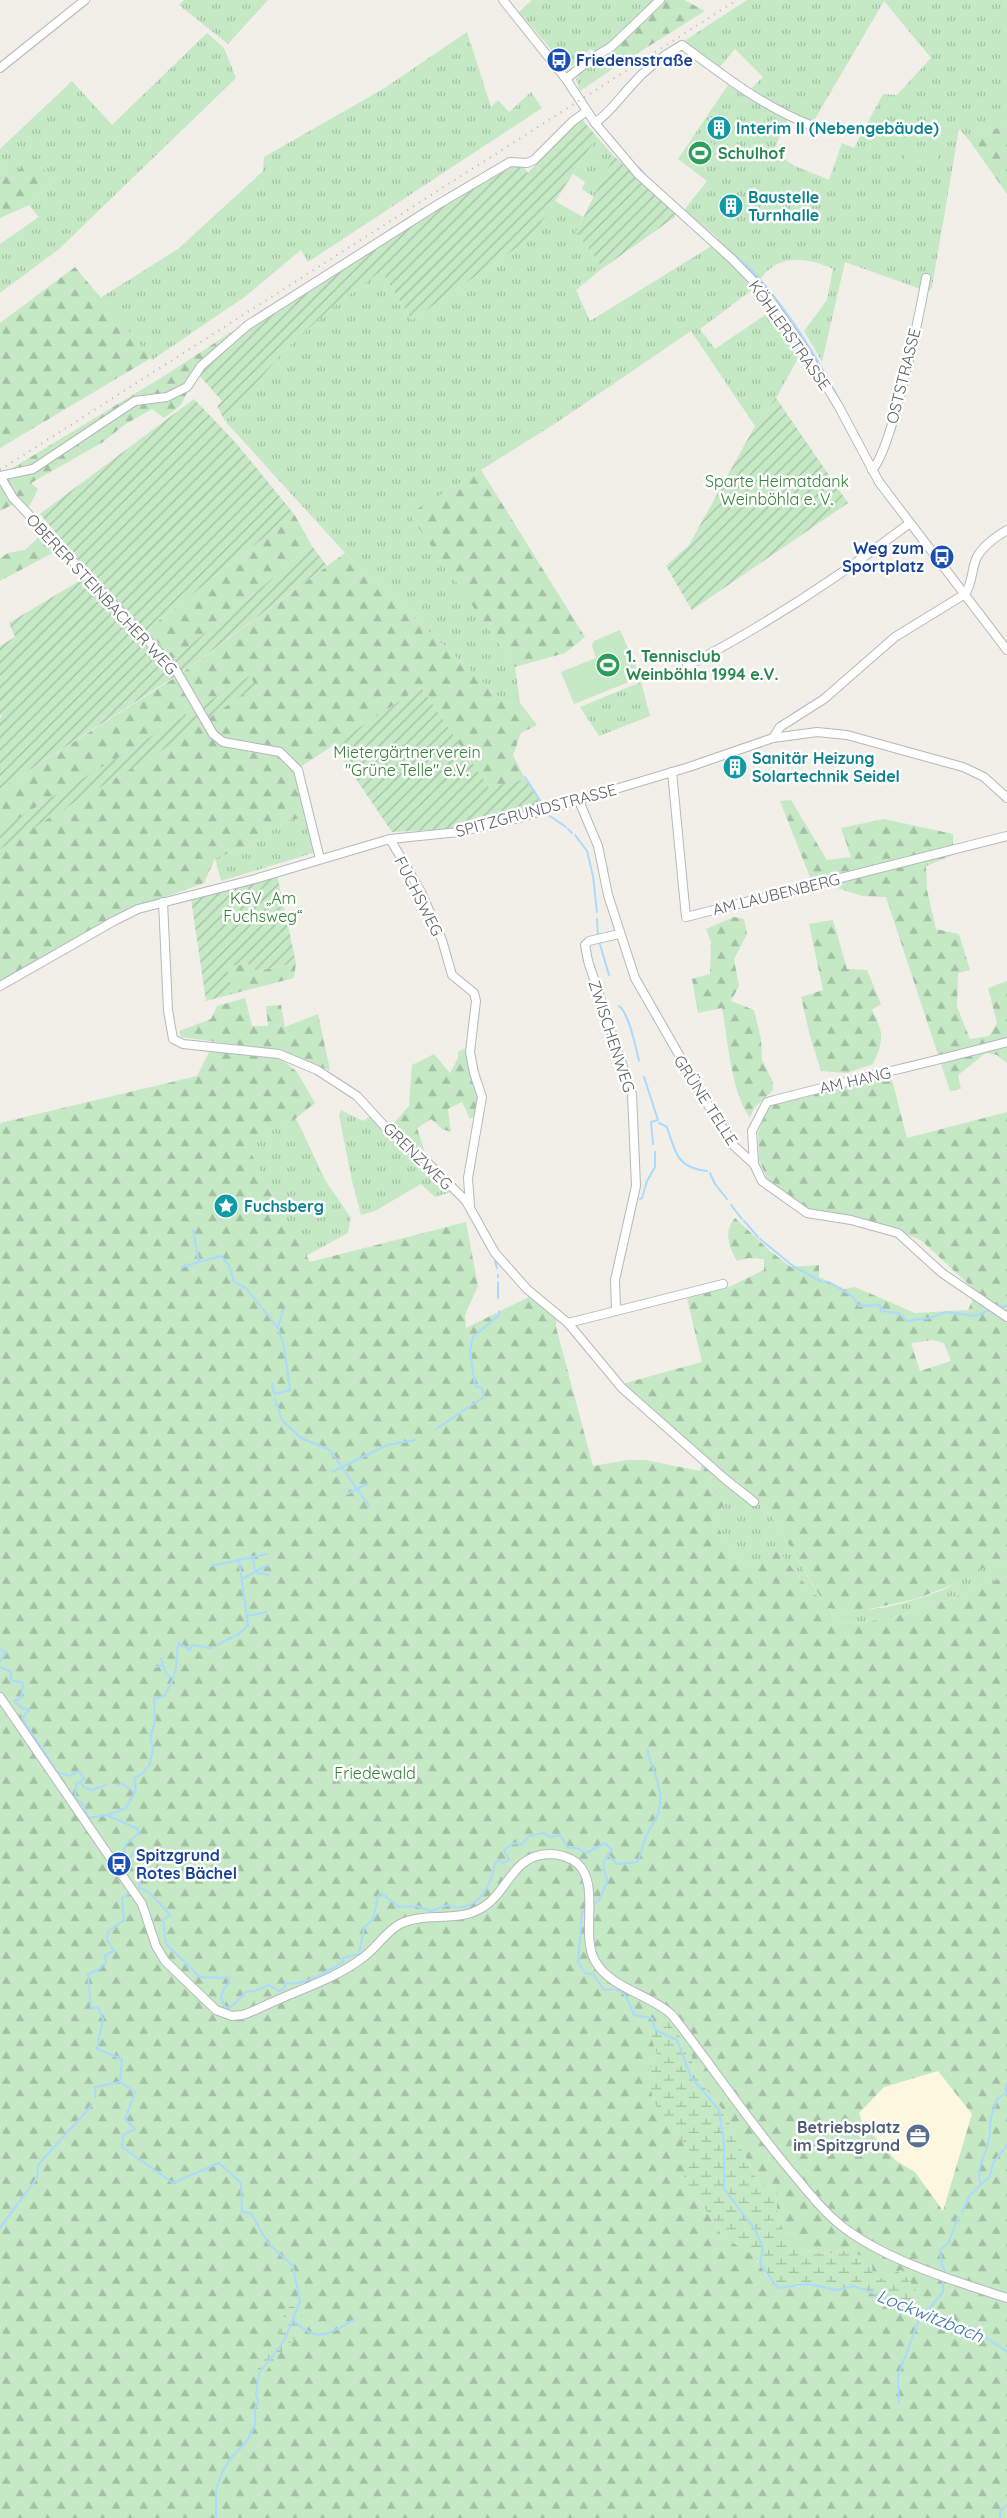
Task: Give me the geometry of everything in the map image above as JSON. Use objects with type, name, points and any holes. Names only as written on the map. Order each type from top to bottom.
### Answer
[{"type":"street","points":[[0,68],[85,0]]},
{"type":"street","name":"KÖHLERSTRASSE","points":[[503,0],[566,79],[595,123],[638,174],[758,283],[802,346],[839,407],[872,470],[1007,650]]},
{"type":"street","points":[[566,79],[591,59],[611,48],[660,0]]},
{"type":"street","points":[[595,123],[612,110],[629,88],[653,64],[682,45],[751,96],[784,115],[810,125]]},
{"type":"street","points":[[0,476],[34,469],[135,401],[167,397],[187,387],[201,366],[248,325],[422,214],[510,162],[527,163],[534,160],[573,121],[587,111]]},
{"type":"street","name":"OSTSTRASSE","points":[[872,470],[878,464],[890,428],[926,278]]},
{"type":"street","name":"OBERER STEINBACHER WEG","points":[[0,476],[13,498],[176,670],[213,734],[223,742],[280,752],[298,770],[320,859]]},
{"type":"street","points":[[687,666],[758,627],[807,596],[910,523]]},
{"type":"street","points":[[965,594],[969,589],[978,556],[991,542],[1007,530]]},
{"type":"street","name":"SPITZGRUNDSTRASSE","points":[[0,986],[120,917],[162,902],[390,839],[473,829],[579,801],[773,738],[780,727],[824,699],[895,637],[965,594]]},
{"type":"street","points":[[773,738],[817,732],[848,735],[963,767],[984,777],[1007,798]]},
{"type":"street","name":"AM LAUBENBERG","points":[[672,772],[686,917],[1007,836]]},
{"type":"street","name":"GRÜNE TELLE","points":[[579,801],[598,846],[608,895],[619,934],[635,978],[670,1043],[734,1146],[754,1164],[762,1181],[807,1213],[851,1220],[898,1233],[942,1272],[1007,1317]]},
{"type":"street","name":"FUCHSWEG","points":[[390,839],[421,892],[442,940],[452,975],[474,993],[476,1001],[470,1052],[482,1097],[468,1178],[471,1209]]},
{"type":"street","name":"GRENZWEG","points":[[162,902],[168,1010],[173,1039],[183,1044],[279,1054],[317,1070],[357,1096],[388,1130],[414,1153],[423,1158],[471,1209],[495,1253],[527,1289],[568,1323],[622,1388],[724,1479],[754,1502]]},
{"type":"street","name":"ZWISCHENWEG","points":[[616,1311],[615,1280],[636,1186],[632,1094],[588,961],[585,945],[589,941],[619,934]]},
{"type":"street","name":"AM HANG","points":[[754,1164],[752,1131],[767,1102],[1007,1042]]},
{"type":"street","points":[[568,1323],[723,1284]]},
{"type":"street","points":[[0,1698],[142,1904],[156,1946],[165,1961],[205,2000],[226,2015],[235,2016],[250,2013],[329,1979],[366,1956],[393,1928],[405,1922],[457,1916],[483,1908],[498,1893],[515,1869],[534,1856],[558,1855],[575,1862],[587,1878],[592,1954],[599,1967],[623,1985],[660,2005],[672,2015],[756,2129],[817,2202],[840,2225],[857,2236],[925,2270],[1007,2298]]},
{"type":"shaded area","points":[[938,2071],[972,2113],[943,2212],[915,2172],[896,2161],[862,2122],[859,2113],[884,2087]]},
{"type":"green space","points":[[184,0],[268,0],[228,44],[179,5]]},
{"type":"green space","points":[[532,0],[656,0],[606,47],[595,53],[591,49],[581,56],[583,60],[567,68],[519,12]]},
{"type":"green space","points":[[665,0],[684,0],[705,11],[614,68],[607,55]]},
{"type":"green space","points":[[747,0],[1007,0],[1007,124],[969,140],[959,129],[932,287],[929,292],[845,262],[822,362],[804,331],[827,300],[833,269],[811,261],[789,260],[771,268],[756,287],[700,329],[715,349],[771,311],[801,353],[776,398],[755,426],[691,331],[556,423],[410,514],[515,667],[520,703],[506,704],[345,553],[225,421],[283,352],[330,309],[381,271],[412,320],[531,238],[555,201],[583,217],[576,232],[603,268],[576,290],[590,321],[710,247],[718,238],[684,210],[707,181],[678,159],[728,85],[745,95],[763,77],[735,49],[719,68],[678,45]],"holes":[[[884,1],[931,58],[897,95],[883,94],[854,148],[842,143],[829,180],[795,166],[773,152],[791,112],[812,124]]]},
{"type":"green space","points":[[467,32],[491,107],[498,100],[509,112],[531,92],[542,108],[308,262],[301,250],[246,296],[152,360],[100,298],[178,249],[263,171],[264,157],[383,89]]},
{"type":"green space","points":[[207,33],[224,48],[236,78],[59,249],[0,293],[0,244],[39,217],[29,205],[53,182],[10,177],[0,166],[0,149],[72,81],[112,125]]},
{"type":"green space","points":[[607,55],[614,68],[580,91],[576,79],[584,68]]},
{"type":"green space","points":[[581,118],[597,137],[531,238],[412,320],[381,271],[330,309],[283,352],[225,421],[217,406],[222,401],[199,375],[247,330],[373,247],[507,166],[522,165],[528,173]]},
{"type":"green space","points":[[1007,124],[1007,194],[969,140]]},
{"type":"green space","name":"Schulhof","points":[[698,133],[719,148],[704,170],[711,175],[708,179],[680,159]]},
{"type":"green space","points":[[597,137],[614,156],[594,197],[582,189],[585,182],[573,174]]},
{"type":"green space","points":[[908,142],[939,154],[935,169],[903,162]]},
{"type":"green space","points":[[614,156],[675,212],[675,217],[603,268],[576,232]]},
{"type":"green space","points":[[35,157],[53,182],[29,205],[0,218],[0,166],[10,177]]},
{"type":"green space","points":[[507,158],[507,166],[247,330],[192,382],[181,405],[164,418],[152,409],[124,425],[103,442],[31,483],[38,489],[29,507],[20,501],[0,511],[0,484],[6,472],[164,376],[419,210]]},
{"type":"green space","points":[[75,267],[151,358],[0,448],[0,323]]},
{"type":"green space","name":"Sparte Heimatdank Weinböhla e. V.","points":[[776,398],[848,503],[692,610],[666,566],[689,545],[755,426]]},
{"type":"green space","points":[[194,399],[236,443],[294,514],[147,630],[173,659],[312,546],[327,566],[188,668],[0,789],[0,718],[2,717],[0,714],[0,646],[15,637],[9,623],[91,574],[40,514]]},
{"type":"green space","points":[[481,470],[585,637],[565,653],[515,667],[409,514]]},
{"type":"green space","points":[[294,514],[312,546],[173,659],[147,630]]},
{"type":"green space","points":[[43,533],[60,549],[0,581],[0,558],[8,553],[25,550]]},
{"type":"green space","points":[[345,553],[506,704],[520,703],[537,725],[521,733],[513,755],[525,779],[489,789],[421,687],[296,770],[306,817],[286,821],[247,847],[215,858],[204,883],[131,909],[0,984],[0,789],[179,675]]},
{"type":"green space","name":"1. Tennisclub Weinböhla 1994 e.V.","points":[[620,630],[641,677],[574,704],[561,672],[596,658],[592,646],[594,641]]},
{"type":"green space","points":[[250,676],[256,686],[149,759],[86,795],[0,849],[0,829]]},
{"type":"green space","points":[[641,682],[650,716],[599,736],[580,707]]},
{"type":"green space","name":"Mietergärtnerverein \"Grüne Telle\" e.V.","points":[[421,687],[489,788],[525,779],[544,807],[448,829],[392,832],[333,745]]},
{"type":"green space","points":[[791,800],[827,860],[851,857],[841,828],[884,819],[953,834],[953,855],[926,866],[927,890],[936,929],[959,934],[970,970],[958,973],[957,1007],[970,1039],[989,1036],[997,1023],[988,988],[1007,981],[1007,1063],[997,1055],[986,1053],[958,1075],[961,1089],[950,1091],[886,897],[862,896],[831,886],[815,890],[780,801]]},
{"type":"green space","points":[[306,817],[316,852],[221,881],[215,858],[247,847],[286,821]]},
{"type":"green space","name":"KGV „Am Fuchsweg“","points":[[277,875],[296,963],[257,971],[246,963],[227,967],[232,994],[206,1001],[191,899],[237,888]]},
{"type":"green space","points":[[734,917],[744,919],[747,934],[734,959],[739,986],[731,1001],[754,1010],[761,1039],[762,1060],[773,1082],[773,1090],[754,1108],[750,1118],[738,1094],[734,1080],[722,1008],[698,1013],[692,979],[710,974],[711,942],[706,929]]},
{"type":"green space","points":[[833,920],[847,969],[867,970],[881,1004],[872,1010],[879,1025],[881,1037],[873,1064],[847,1073],[821,1071],[801,997],[823,990],[809,924]]},
{"type":"green space","points":[[246,963],[257,971],[296,963],[294,978],[232,994],[226,967]]},
{"type":"green space","points":[[245,998],[252,1026],[268,1026],[266,1006],[281,1005],[285,1027],[318,1014],[330,1070],[262,1048],[181,1037],[179,1031],[211,1019],[217,1006]]},
{"type":"green space","points":[[467,1047],[478,1097],[476,1116],[470,1119],[462,1102],[448,1109],[451,1132],[442,1129],[431,1119],[417,1128],[425,1152],[423,1158],[388,1130],[409,1106],[412,1065],[434,1054],[450,1073],[458,1058],[458,1052]]},
{"type":"green space","name":"Friedewald","points":[[210,1050],[281,1059],[297,1072],[315,1103],[296,1118],[246,1144],[310,1262],[466,1222],[478,1286],[465,1315],[466,1328],[531,1296],[557,1317],[556,1327],[593,1466],[628,1460],[645,1460],[700,1471],[704,1459],[622,1384],[702,1362],[687,1298],[731,1286],[764,1270],[764,1259],[749,1258],[737,1261],[728,1240],[729,1229],[735,1218],[770,1251],[791,1267],[819,1265],[819,1277],[845,1289],[855,1287],[915,1313],[968,1310],[974,1297],[1007,1322],[1007,1564],[975,1570],[952,1585],[916,1599],[856,1612],[828,1608],[839,1624],[861,1623],[925,1608],[1007,1576],[1007,2518],[0,2518],[0,1123],[197,1076]],"holes":[[[933,1340],[944,1343],[951,1361],[920,1371],[911,1343]],[[720,1474],[755,1500],[773,1518],[821,1598],[813,1594],[776,1548],[764,1552],[761,1560],[747,1565],[736,1555],[723,1537],[715,1516],[725,1503],[707,1486],[705,1480]],[[649,2030],[664,2030],[691,2052],[694,2074],[722,2109],[758,2182],[777,2190],[777,2219],[795,2247],[822,2254],[849,2249],[873,2281],[901,2270],[916,2290],[894,2309],[886,2299],[854,2286],[837,2290],[807,2284],[798,2287],[767,2276],[753,2255],[722,2236],[700,2201],[683,2189],[690,2152],[681,2140],[679,2127],[660,2115],[648,2073],[657,2055]],[[938,2071],[972,2114],[943,2211],[915,2172],[896,2161],[862,2122],[859,2113],[884,2087]]]},
{"type":"green space","points":[[891,1076],[907,1138],[1007,1112],[1007,1315],[979,1294],[922,1241],[891,1227],[808,1210],[768,1181],[759,1160],[758,1132],[769,1105],[828,1089]]},
{"type":"green space","points":[[341,1110],[363,1121],[371,1116],[451,1192],[435,1197],[421,1184],[375,1211],[361,1215],[339,1115]]},
{"type":"green space","points":[[296,1118],[325,1180],[351,1218],[348,1233],[306,1256],[245,1144]]},
{"type":"green space","points":[[720,1474],[755,1500],[773,1518],[821,1599],[813,1594],[776,1548],[761,1560],[747,1565],[731,1549],[723,1537],[715,1516],[725,1503],[707,1486],[705,1480]]},
{"type":"green space","points":[[1007,1564],[1007,1576],[925,1608],[904,1614],[861,1623],[839,1624],[828,1607],[841,1610],[873,1609],[907,1602],[951,1586],[977,1569]]},
{"type":"green space","points":[[667,2020],[691,2052],[694,2074],[722,2109],[758,2182],[777,2190],[777,2219],[795,2247],[822,2254],[849,2249],[872,2262],[873,2281],[901,2270],[916,2290],[907,2309],[894,2309],[886,2299],[854,2286],[837,2290],[807,2284],[778,2288],[753,2255],[722,2236],[700,2201],[683,2189],[686,2156],[690,2152],[681,2140],[679,2127],[660,2115],[652,2095],[648,2073],[657,2055],[649,2029],[664,2030],[660,2021]]},
{"type":"green space","points":[[289,2305],[303,2311],[300,2333],[277,2356],[261,2378],[255,2377],[258,2367],[279,2335],[284,2313]]},
{"type":"waterway","points":[[638,167],[646,176]]},
{"type":"waterway","points":[[708,233],[751,270],[777,300],[812,351],[841,403]]},
{"type":"waterway","points":[[879,475],[895,497]]},
{"type":"waterway","points":[[912,519],[927,539]]},
{"type":"waterway","points":[[525,777],[543,805]]},
{"type":"waterway","points":[[547,814],[566,827]]},
{"type":"waterway","points":[[568,829],[572,833]]},
{"type":"waterway","points":[[575,835],[587,851],[593,876],[597,912]]},
{"type":"waterway","points":[[597,919],[598,937]]},
{"type":"waterway","points":[[599,941],[609,975]]},
{"type":"waterway","points":[[619,1006],[629,1023],[639,1061]]},
{"type":"waterway","points":[[644,1077],[658,1120],[651,1122],[653,1144]]},
{"type":"waterway","points":[[659,1123],[667,1127],[675,1151],[683,1162],[689,1166],[707,1171]]},
{"type":"waterway","points":[[640,1199],[655,1167],[655,1152]]},
{"type":"waterway","points":[[710,1173],[715,1184],[727,1199]]},
{"type":"waterway","points":[[731,1205],[742,1219]]},
{"type":"waterway","points":[[744,1221],[758,1237]]},
{"type":"waterway","points":[[193,1230],[199,1262],[221,1256],[229,1265],[234,1282],[246,1288],[278,1328],[284,1346],[290,1390],[274,1394],[272,1383]]},
{"type":"waterway","points":[[760,1239],[793,1266],[822,1282]]},
{"type":"waterway","points":[[495,1261],[497,1268]]},
{"type":"waterway","points":[[182,1267],[199,1262]]},
{"type":"waterway","points":[[498,1282],[498,1298]]},
{"type":"waterway","points":[[825,1282],[829,1282],[852,1296],[859,1306],[880,1305],[881,1311],[898,1313],[907,1321],[930,1318],[946,1312],[975,1316],[992,1309]]},
{"type":"waterway","points":[[998,1307],[1007,1306]]},
{"type":"waterway","points":[[278,1327],[283,1310]]},
{"type":"waterway","points":[[436,1429],[484,1397],[482,1388],[475,1386],[470,1351],[473,1337],[499,1315],[499,1311]]},
{"type":"waterway","points":[[275,1399],[282,1420],[301,1438],[330,1450],[369,1506]]},
{"type":"waterway","points":[[332,1472],[387,1445],[415,1440]]},
{"type":"waterway","points":[[347,1494],[367,1484]]},
{"type":"waterway","points":[[211,1566],[267,1554]]},
{"type":"waterway","points":[[253,1557],[255,1572],[269,1575]]},
{"type":"waterway","points":[[217,1645],[239,1634],[248,1625],[239,1560]]},
{"type":"waterway","points":[[242,1579],[268,1565]]},
{"type":"waterway","points":[[247,1616],[266,1612]]},
{"type":"waterway","points":[[107,1815],[126,1808],[136,1790],[134,1778],[142,1774],[150,1764],[153,1748],[150,1739],[155,1721],[154,1699],[164,1696],[172,1682],[179,1643],[190,1650],[192,1645],[211,1648]]},
{"type":"waterway","name":"Lockwitzbach","points":[[0,1649],[6,1653],[0,1661]]},
{"type":"waterway","points":[[161,1658],[166,1674],[171,1677]]},
{"type":"waterway","points":[[156,1667],[163,1665]]},
{"type":"waterway","name":"Lockwitzbach","points":[[0,1667],[11,1672],[11,1680],[23,1683],[21,1698],[14,1701],[22,1708],[29,1710],[22,1718],[57,1772],[69,1776],[79,1771],[85,1779],[76,1784],[75,1798],[83,1804],[88,1818],[107,1815],[138,1829],[138,1834],[126,1844],[124,1851],[127,1858],[131,1857],[136,1848],[139,1848],[146,1868],[141,1876],[139,1887],[151,1894],[170,1915],[163,1920],[166,1944],[200,1977],[228,1978],[229,1983],[224,1988],[221,1997],[225,2007],[230,2008],[246,1992],[269,1985],[279,1991],[284,1989],[285,1983],[300,1983],[323,1974],[343,1962],[343,1958],[359,1954],[364,1928],[373,1919],[378,1896],[381,1893],[399,1907],[417,1906],[431,1911],[448,1905],[458,1907],[474,1903],[486,1889],[495,1863],[499,1860],[503,1863],[509,1860],[504,1850],[514,1843],[521,1845],[529,1836],[544,1833],[550,1837],[560,1835],[568,1848],[577,1848],[586,1853],[605,1843],[612,1850],[604,1864],[604,1871],[608,1880],[599,1900],[593,1905]]},
{"type":"waterway","points":[[608,1855],[617,1864],[637,1862],[647,1834],[657,1816],[660,1805],[659,1788],[647,1749]]},
{"type":"waterway","points":[[81,1782],[83,1787],[92,1790],[106,1785]]},
{"type":"waterway","points":[[118,1785],[122,1784],[135,1792]]},
{"type":"waterway","points":[[130,1893],[122,1898],[124,1920],[108,1932],[107,1940],[114,1951],[105,1955],[106,1963],[98,1970],[88,1974],[91,2009],[98,2007],[103,2019],[97,2049],[122,2059],[120,2082],[135,2092],[125,2119],[135,2129],[123,2135],[122,2147],[173,2183],[219,2163],[241,2183],[242,2212],[251,2213],[268,2243],[293,2266],[300,2302],[284,2341],[259,2373],[255,2425],[247,2441],[230,2459],[222,2473],[216,2490],[216,2518]]},
{"type":"waterway","name":"Lockwitzbach","points":[[587,1909],[582,1913],[578,1962],[585,1973],[593,1974],[604,1990],[617,1990],[625,1995],[634,2015],[652,2018],[655,2030],[677,2040],[691,2077],[719,2110],[724,2143],[724,2189],[754,2228],[763,2247],[760,2264],[778,2288],[807,2284],[837,2290],[854,2286],[914,2309],[924,2317],[952,2328],[981,2334],[1007,2352]]},
{"type":"waterway","points":[[95,2097],[95,2087],[120,2082]]},
{"type":"waterway","points":[[981,2184],[979,2173],[990,2136],[991,2118],[996,2100],[1006,2093],[1006,2084]]},
{"type":"waterway","points":[[0,2228],[37,2178],[38,2165],[92,2105]]},
{"type":"waterway","points":[[962,2212],[969,2196],[990,2176],[993,2163],[1007,2145]]},
{"type":"waterway","points":[[946,2274],[942,2265],[940,2250],[949,2242],[958,2217]]},
{"type":"waterway","points":[[899,2403],[898,2376],[918,2322],[943,2292],[943,2282]]},
{"type":"waterway","points":[[293,2320],[309,2332],[316,2334],[329,2332],[354,2320]]},
{"type":"waterway","points":[[1000,2518],[1000,2511],[1007,2505]]},
{"type":"railway","points":[[0,470],[737,0]]},
{"type":"place","name":"Friedensstraße","points":[[559,60]]},
{"type":"place","name":"Interim II (Nebengebäude)","points":[[719,128]]},
{"type":"place","name":"Schulhof","points":[[700,153]]},
{"type":"place","name":"Baustelle Turnhalle","points":[[731,206]]},
{"type":"place","name":"Weg zum Sportplatz","points":[[942,557]]},
{"type":"place","name":"1. Tennisclub Weinböhla 1994 e.V.","points":[[608,665]]},
{"type":"place","name":"Sanitär Heizung Solartechnik Seidel","points":[[735,767]]},
{"type":"place","name":"Fuchsberg","points":[[226,1206]]},
{"type":"place","name":"Spitzgrund Rotes Bächel","points":[[119,1864]]},
{"type":"place","name":"Betriebsplatz im Spitzgrund","points":[[918,2136]]}]
